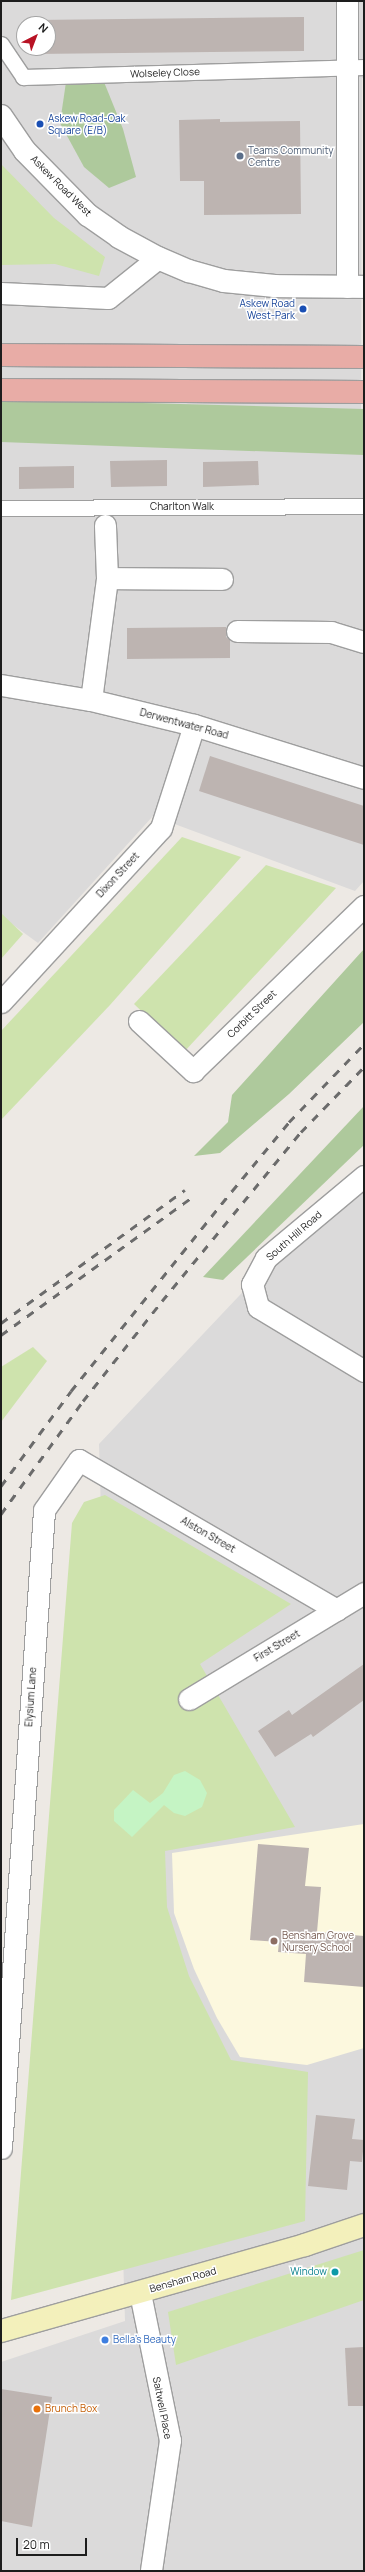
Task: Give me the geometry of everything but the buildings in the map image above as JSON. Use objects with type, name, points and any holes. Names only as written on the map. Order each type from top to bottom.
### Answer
[{"type":"highway","points":[[1,355],[364,356]]},
{"type":"highway","points":[[1,390],[364,392]]},
{"type":"main road","name":"Bensham Road","points":[[1,2331],[306,2246],[364,2225]]},
{"type":"street","points":[[347,1],[356,67],[355,287]]},
{"type":"street","name":"Wolseley Close","points":[[1,44],[23,77],[356,67]]},
{"type":"street","name":"Askew Road West","points":[[3,123],[50,178],[88,215],[119,237],[158,258],[189,271],[224,281],[275,286],[355,287]]},
{"type":"street","points":[[1,293],[108,298],[158,258]]},
{"type":"street","name":"Charlton Walk","points":[[1,508],[364,506]]},
{"type":"street","points":[[91,700],[107,578],[105,525]]},
{"type":"street","points":[[107,578],[222,579]]},
{"type":"street","points":[[237,631],[330,632],[364,642]]},
{"type":"street","name":"Derwentwater Road","points":[[1,685],[91,700],[194,725],[364,778]]},
{"type":"street","name":"Dixon Street","points":[[1,1002],[161,828],[194,725]]},
{"type":"street","name":"Corbitt Street","points":[[139,1021],[193,1071],[364,906]]},
{"type":"street","name":"South Hill Road","points":[[364,1176],[266,1258],[252,1284],[258,1307],[364,1371]]},
{"type":"street","name":"Alston Street","points":[[79,1460],[337,1610]]},
{"type":"street","name":"Elysium Lane","points":[[1,2148],[8,1945],[44,1510],[79,1460]]},
{"type":"street","name":"First Street","points":[[190,1699],[364,1593]]},
{"type":"street","name":"Saltwell Place","points":[[140,2293],[170,2440],[151,2571]]},
{"type":"shaded area","points":[[1,1],[364,1],[364,78],[362,78],[361,446],[364,446],[364,881],[355,891],[153,816],[38,943],[1,916]]},
{"type":"shaded area","points":[[364,1164],[364,2571],[1,2571],[1,2362],[125,2321],[99,1444]]},
{"type":"shaded area","name":"Bensham Grove Nursery School","points":[[364,1824],[364,2048],[307,2065],[240,2057],[217,2018],[194,1969],[174,1913],[172,1853]]},
{"type":"green space","points":[[66,82],[104,82],[123,129],[136,177],[109,188],[84,167],[60,123]]},
{"type":"green space","points":[[1,164],[54,218],[105,257],[99,276],[55,264],[1,265]]},
{"type":"green space","points":[[67,401],[364,409],[364,455],[1,442],[1,402]]},
{"type":"green space","points":[[182,837],[241,857],[110,1005],[1,1120],[1,1031]]},
{"type":"green space","points":[[266,865],[336,888],[184,1052],[134,1004]]},
{"type":"green space","points":[[1,913],[23,934],[1,959]]},
{"type":"green space","points":[[364,949],[364,1022],[289,1094],[220,1153],[194,1156],[228,1122],[232,1095]]},
{"type":"green space","points":[[364,1106],[364,1145],[223,1280],[203,1277]]},
{"type":"green space","points":[[33,1347],[47,1361],[1,1422],[1,1367]]},
{"type":"green space","points":[[105,1495],[291,1604],[200,1664],[295,1827],[165,1851],[167,1907],[189,1976],[231,2060],[308,2072],[305,2221],[11,2300],[72,1523],[84,1502]]},
{"type":"green space","points":[[185,1771],[200,1780],[207,1793],[202,1807],[185,1816],[174,1813],[164,1805],[132,1837],[114,1821],[114,1810],[133,1790],[150,1803],[163,1793],[174,1775]]},
{"type":"green space","points":[[364,2250],[364,2300],[176,2365],[168,2312]]},
{"type":"railway","points":[[1,1486],[71,1391],[232,1191],[289,1122],[364,1044]]},
{"type":"railway","points":[[1,1514],[83,1401],[162,1301],[301,1132],[364,1067]]},
{"type":"railway","points":[[1,1323],[185,1190]]},
{"type":"railway","points":[[1,1335],[191,1198]]},
{"type":"place","name":"Askew Road-Oak Square (E/B)","points":[[40,124]]},
{"type":"place","name":"Teams Community Centre","points":[[240,156]]},
{"type":"place","name":"Askew Road West-Park","points":[[303,309]]},
{"type":"place","name":"Bensham Grove Nursery School","points":[[274,1941]]},
{"type":"place","name":"Window","points":[[335,2272]]},
{"type":"place","name":"Bella’s Beauty","points":[[105,2340]]},
{"type":"place","name":"Brunch Box","points":[[37,2409]]}]
